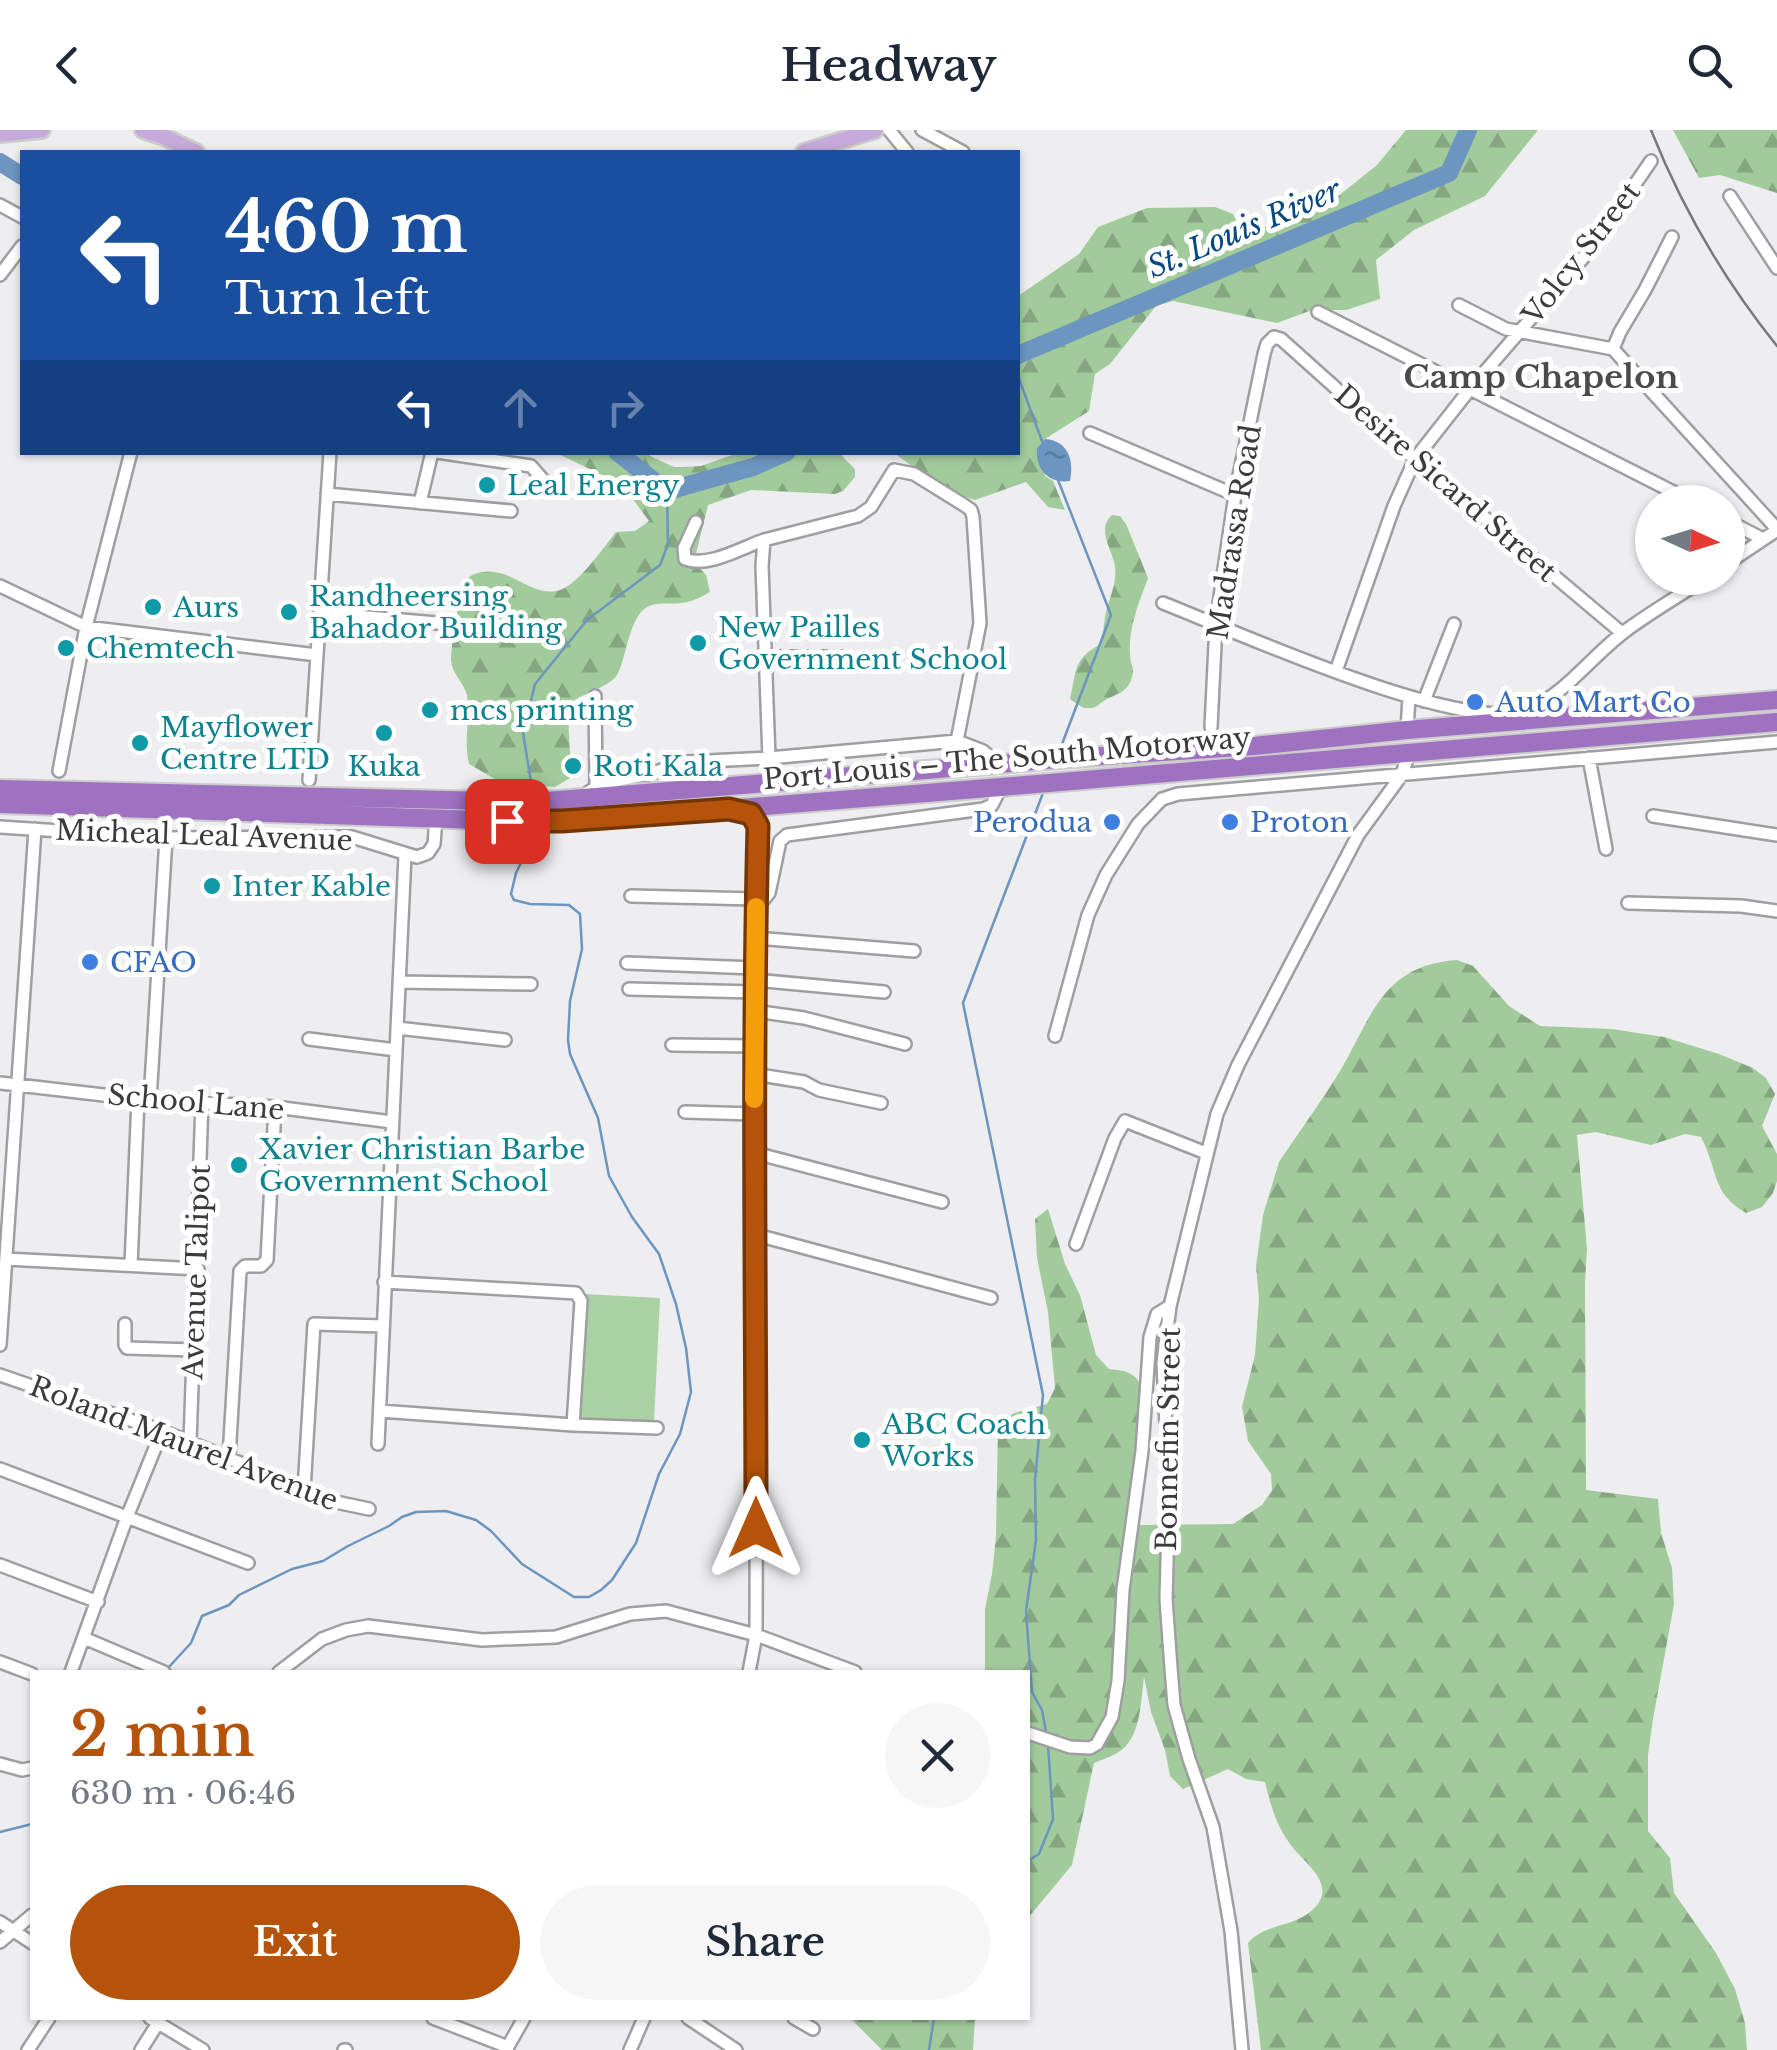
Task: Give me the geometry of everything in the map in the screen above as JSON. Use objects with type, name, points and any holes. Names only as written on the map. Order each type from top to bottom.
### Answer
[{"type":"highway","name":"Port Louis – The South Motorway","points":[[0,789],[570,800],[1777,700]]},
{"type":"highway","name":"Port Louis – The South Motorway","points":[[0,804],[562,821],[1777,722]]},
{"type":"main road","points":[[0,134],[42,130]]},
{"type":"main road","points":[[143,130],[192,150]]},
{"type":"main road","points":[[810,150],[874,130]]},
{"type":"street","points":[[888,130],[906,150]]},
{"type":"street","points":[[922,130],[959,150]]},
{"type":"street","name":"Volcy Street","points":[[1336,671],[1394,506],[1415,459],[1590,251],[1652,161]]},
{"type":"street","points":[[1730,196],[1777,268]]},
{"type":"street","points":[[1614,349],[1672,237]]},
{"type":"street","points":[[0,275],[20,249]]},
{"type":"street","points":[[1459,305],[1506,330],[1614,349],[1777,529],[1745,551]]},
{"type":"street","points":[[1318,312],[1659,485]]},
{"type":"street","name":"Desire Sicard Street","points":[[1270,340],[1282,339],[1415,459],[1622,633]]},
{"type":"street","name":"Madrassa Road","points":[[1211,727],[1216,624],[1235,495],[1270,340]]},
{"type":"street","points":[[1090,433],[1235,495]]},
{"type":"street","points":[[59,771],[86,627],[130,455]]},
{"type":"street","points":[[309,780],[330,455]]},
{"type":"street","points":[[420,503],[433,455]]},
{"type":"street","points":[[455,455],[531,466],[544,482]]},
{"type":"street","points":[[696,522],[684,548],[685,559],[690,562],[858,516],[871,508],[894,470],[914,474],[971,510],[980,623],[957,741]]},
{"type":"street","points":[[328,494],[511,512]]},
{"type":"street","points":[[1745,530],[1763,539]]},
{"type":"street","points":[[764,540],[769,758]]},
{"type":"street","points":[[0,586],[86,627],[317,655]]},
{"type":"street","points":[[1163,603],[1409,697],[1465,712],[1515,714],[1558,694],[1622,633],[1680,595]]},
{"type":"street","points":[[320,612],[437,623]]},
{"type":"street","points":[[1424,701],[1454,624]]},
{"type":"street","points":[[765,657],[842,658]]},
{"type":"street","points":[[595,696],[596,788]]},
{"type":"street","points":[[1406,730],[1409,697]]},
{"type":"street","points":[[570,800],[596,788],[686,762],[957,741],[984,751],[998,764]]},
{"type":"street","points":[[1055,1036],[1088,915],[1106,876],[1138,824],[1162,799],[1178,794],[1777,742]]},
{"type":"street","name":"Bonnefin Street","points":[[1242,2050],[1231,1932],[1213,1827],[1189,1758],[1172,1686],[1167,1617],[1168,1488],[1163,1363],[1170,1306],[1217,1114],[1358,835],[1400,776],[1409,754]]},
{"type":"street","points":[[1589,758],[1606,849]]},
{"type":"street","points":[[630,896],[756,904],[769,894],[780,840],[787,835],[983,809],[1010,786]]},
{"type":"street","points":[[749,1670],[756,1635],[754,1011],[758,826],[770,812],[814,802]]},
{"type":"street","points":[[729,809],[751,814],[758,826]]},
{"type":"street","points":[[1653,816],[1777,835]]},
{"type":"street","points":[[378,1444],[405,855],[428,853],[434,844],[436,818]]},
{"type":"street","name":"Micheal Leal Avenue","points":[[0,828],[166,838],[352,837],[405,855]]},
{"type":"street","points":[[0,1345],[35,829]]},
{"type":"street","points":[[131,1265],[166,838]]},
{"type":"street","points":[[1628,903],[1777,910]]},
{"type":"street","points":[[756,938],[914,951]]},
{"type":"street","points":[[627,963],[884,992]]},
{"type":"street","points":[[629,990],[755,980]]},
{"type":"street","points":[[399,982],[531,984]]},
{"type":"street","points":[[754,1011],[804,1018],[905,1044]]},
{"type":"street","points":[[397,1028],[505,1040]]},
{"type":"street","points":[[309,1040],[396,1050]]},
{"type":"street","points":[[672,1045],[754,1046]]},
{"type":"street","points":[[754,1074],[804,1082],[819,1090],[881,1103]]},
{"type":"street","name":"School Lane","points":[[0,1083],[144,1099],[275,1107],[392,1122]]},
{"type":"street","name":"Avenue Talipot","points":[[190,1442],[202,1102]]},
{"type":"street","points":[[228,1458],[240,1271],[245,1266],[261,1266],[266,1260],[275,1107]]},
{"type":"street","points":[[685,1112],[754,1114]]},
{"type":"street","points":[[1076,1244],[1125,1122],[1206,1154]]},
{"type":"street","points":[[755,1152],[942,1202]]},
{"type":"street","points":[[757,1235],[991,1298]]},
{"type":"street","points":[[6,1259],[198,1269]]},
{"type":"street","points":[[384,1282],[576,1293],[581,1301],[572,1425]]},
{"type":"street","points":[[1030,1735],[1070,1747],[1090,1748],[1097,1744],[1112,1718],[1123,1590],[1142,1451],[1150,1338],[1157,1314],[1170,1306]]},
{"type":"street","points":[[125,1324],[127,1348],[194,1350]]},
{"type":"street","points":[[304,1490],[314,1324],[382,1326]]},
{"type":"street","name":"Roland Maurel Avenue","points":[[0,1375],[162,1431],[336,1502],[368,1508]]},
{"type":"street","points":[[380,1411],[657,1428]]},
{"type":"street","points":[[71,1670],[162,1431]]},
{"type":"street","points":[[0,1469],[248,1563]]},
{"type":"street","points":[[0,1566],[98,1602]]},
{"type":"street","points":[[282,1670],[322,1639],[368,1626],[482,1640],[556,1637],[630,1614],[666,1611],[756,1635],[851,1670]]},
{"type":"street","points":[[84,1638],[159,1670]]},
{"type":"street","points":[[0,1662],[30,1673]]},
{"type":"street","points":[[0,1764],[30,1768]]},
{"type":"street","points":[[0,1942],[30,1917]]},
{"type":"street","points":[[0,1922],[30,1942]]},
{"type":"street","points":[[28,2050],[48,2020]]},
{"type":"street","points":[[142,2050],[154,2020],[203,2050]]},
{"type":"street","points":[[437,2020],[507,2048],[523,2020]]},
{"type":"street","points":[[630,2050],[643,2020]]},
{"type":"street","points":[[691,2020],[736,2050]]},
{"type":"street","points":[[797,2020],[813,2029]]},
{"type":"green space","points":[[1406,130],[1538,130],[1485,196],[1414,230],[1376,260],[1380,299],[1346,310],[1312,310],[1277,323],[1173,301],[1156,306],[1110,364],[1095,374],[1089,411],[1037,448],[1045,476],[1053,481],[1065,510],[1048,507],[1026,482],[975,500],[943,489],[897,455],[1020,455],[1020,295],[1079,254],[1098,227],[1147,208],[1215,207],[1233,214],[1241,231],[1291,222],[1337,197],[1377,165]]},
{"type":"green space","points":[[1673,130],[1777,130],[1777,193],[1720,175],[1699,178]]},
{"type":"green space","points":[[560,455],[649,455],[674,467],[683,467],[701,466],[732,455],[842,455],[855,469],[855,477],[835,494],[751,490],[708,505],[694,562],[706,575],[710,592],[685,602],[652,605],[643,610],[617,675],[570,703],[570,778],[555,787],[500,782],[469,764],[467,695],[451,660],[465,582],[479,573],[493,572],[547,591],[565,588],[581,575],[616,532],[635,531],[649,521],[615,481]]},
{"type":"green space","points":[[1112,515],[1120,516],[1126,524],[1148,578],[1131,635],[1130,682],[1096,707],[1085,708],[1070,699],[1081,660],[1101,644],[1115,579],[1105,533]]},
{"type":"green space","points":[[1457,960],[1473,966],[1509,1006],[1540,1026],[1612,1029],[1664,1037],[1753,1068],[1766,1078],[1775,1094],[1762,1126],[1777,1154],[1777,1181],[1762,1207],[1746,1213],[1721,1189],[1701,1137],[1685,1134],[1651,1145],[1596,1132],[1577,1135],[1587,1249],[1586,1490],[1658,1499],[1661,1533],[1672,1568],[1674,1604],[1648,1755],[1648,1831],[1670,1858],[1674,1893],[1716,1953],[1735,1989],[1745,2023],[1747,2050],[1261,2050],[1248,1943],[1262,1932],[1310,1912],[1319,1902],[1321,1883],[1283,1834],[1265,1782],[1246,1779],[1228,1769],[1183,1789],[1170,1776],[1144,1677],[1139,1715],[1130,1741],[1117,1753],[1094,1763],[1072,1865],[1030,1916],[1030,1670],[985,1670],[985,1609],[996,1536],[998,1424],[1014,1413],[1047,1404],[1055,1388],[1035,1219],[1048,1209],[1065,1264],[1080,1295],[1096,1355],[1109,1369],[1134,1376],[1143,1392],[1139,1525],[1233,1524],[1262,1505],[1272,1490],[1271,1474],[1248,1441],[1242,1407],[1255,1355],[1259,1299],[1256,1266],[1263,1215],[1279,1162],[1333,1083],[1382,997],[1395,983],[1432,964]]},
{"type":"green space","points":[[584,1294],[660,1298],[654,1423],[578,1419]]},
{"type":"green space","points":[[852,2020],[975,2020],[973,2050],[882,2050]]},
{"type":"water","points":[[1045,439],[1060,444],[1068,453],[1070,481],[1050,478],[1041,469],[1037,448]]},
{"type":"waterway","name":"St. Louis River","points":[[1020,354],[1449,173],[1468,130]]},
{"type":"waterway","name":"St. Louis River","points":[[0,162],[20,175]]},
{"type":"waterway","points":[[1020,381],[1042,441]]},
{"type":"waterway","name":"St. Louis River","points":[[621,455],[667,491],[753,467],[780,455]]},
{"type":"waterway","points":[[1058,480],[1111,615],[1059,752]]},
{"type":"waterway","points":[[533,794],[523,733],[535,684],[587,620],[660,565],[668,544],[667,491]]},
{"type":"waterway","points":[[1043,793],[963,1003],[1043,1395],[1035,1480],[1036,1540],[1026,1611],[1032,1692],[1042,1710],[1047,1737]]},
{"type":"waterway","points":[[168,1668],[191,1643],[202,1616],[292,1569],[323,1561],[416,1512],[446,1511],[476,1520],[522,1564],[574,1597],[589,1597],[601,1590],[636,1543],[659,1474],[680,1434],[691,1392],[686,1348],[659,1254],[609,1176],[598,1118],[570,1054],[570,1001],[582,949],[580,914],[569,905],[530,904],[514,900],[511,894],[532,832]]},
{"type":"waterway","points":[[1030,1860],[1039,1854],[1053,1819],[1048,1745]]},
{"type":"waterway","points":[[0,1832],[30,1824]]},
{"type":"waterway","points":[[929,2050],[934,2020]]},
{"type":"tram line","points":[[1651,130],[1706,242],[1777,346]]},
{"type":"slow traffic","points":[[754,1099],[756,907]]},
{"type":"place","name":"Leal Energy","points":[[487,485]]},
{"type":"place","name":"Aurs","points":[[153,607]]},
{"type":"place","name":"Randheersing Bahador Building","points":[[289,612]]},
{"type":"place","name":"New Pailles Government School","points":[[698,643]]},
{"type":"place","name":"Chemtech","points":[[66,648]]},
{"type":"place","name":"Auto Mart Co","points":[[1475,702]]},
{"type":"place","name":"mcs printing","points":[[430,710]]},
{"type":"place","name":"Kuka","points":[[384,733]]},
{"type":"place","name":"Mayflower Centre LTD","points":[[140,743]]},
{"type":"place","name":"Roti Kala","points":[[573,766]]},
{"type":"place","name":"Perodua","points":[[1112,822]]},
{"type":"place","name":"Proton","points":[[1230,822]]},
{"type":"place","name":"Inter Kable","points":[[212,886]]},
{"type":"place","name":"CFAO","points":[[90,962]]},
{"type":"place","name":"Xavier Christian Barbe Government School","points":[[239,1165]]},
{"type":"place","name":"ABC Coach Works","points":[[862,1440]]},
{"type":"district","name":"Camp Chapelon","points":[[1541,377]]},
{"type":"route","points":[[507,821],[729,809],[751,814],[756,820],[756,1528]]}]
